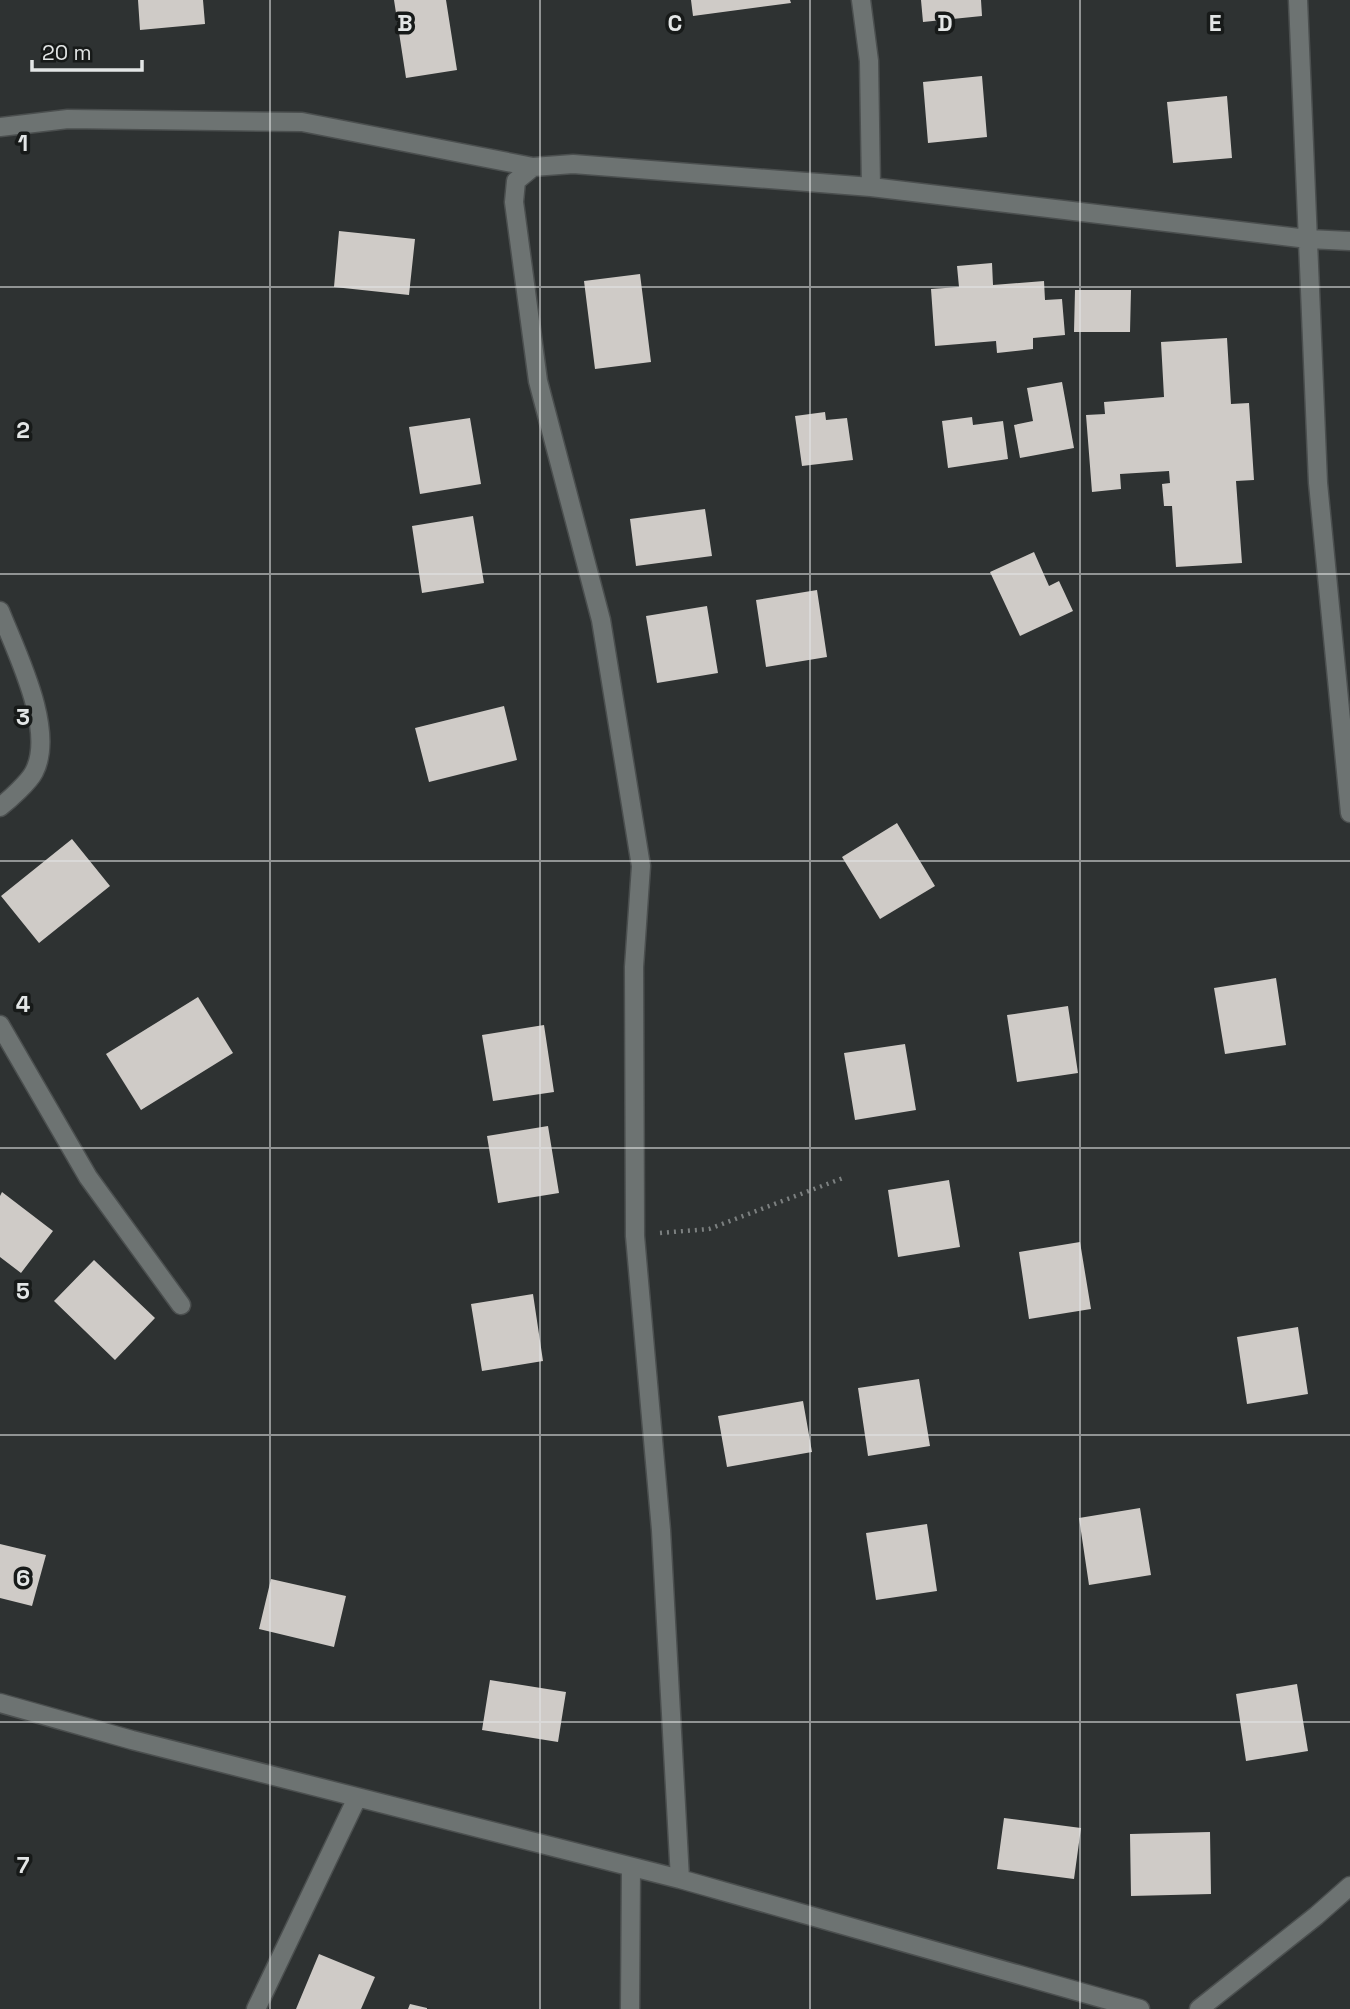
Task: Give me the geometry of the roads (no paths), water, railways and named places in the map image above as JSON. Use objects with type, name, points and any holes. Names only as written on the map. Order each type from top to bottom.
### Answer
[{"type":"street","points":[[861,0],[869,61],[871,187]]},
{"type":"street","points":[[1298,0],[1318,483],[1350,813]]},
{"type":"street","points":[[0,127],[68,119],[302,121],[533,167],[573,164],[871,187],[1308,239],[1350,241]]},
{"type":"street","points":[[533,167],[516,181],[514,202],[538,381],[601,620],[641,866],[634,967],[635,1236],[661,1530],[680,1879]]},
{"type":"street","points":[[0,611],[37,705],[40,752],[34,774],[0,807]]},
{"type":"street","points":[[0,1025],[88,1177],[181,1305]]},
{"type":"street","points":[[0,1703],[132,1740],[680,1879],[1140,2009]]},
{"type":"street","points":[[256,2009],[357,1798]]},
{"type":"street","points":[[630,2009],[631,1867]]},
{"type":"street","points":[[1199,2009],[1350,1886]]}]
